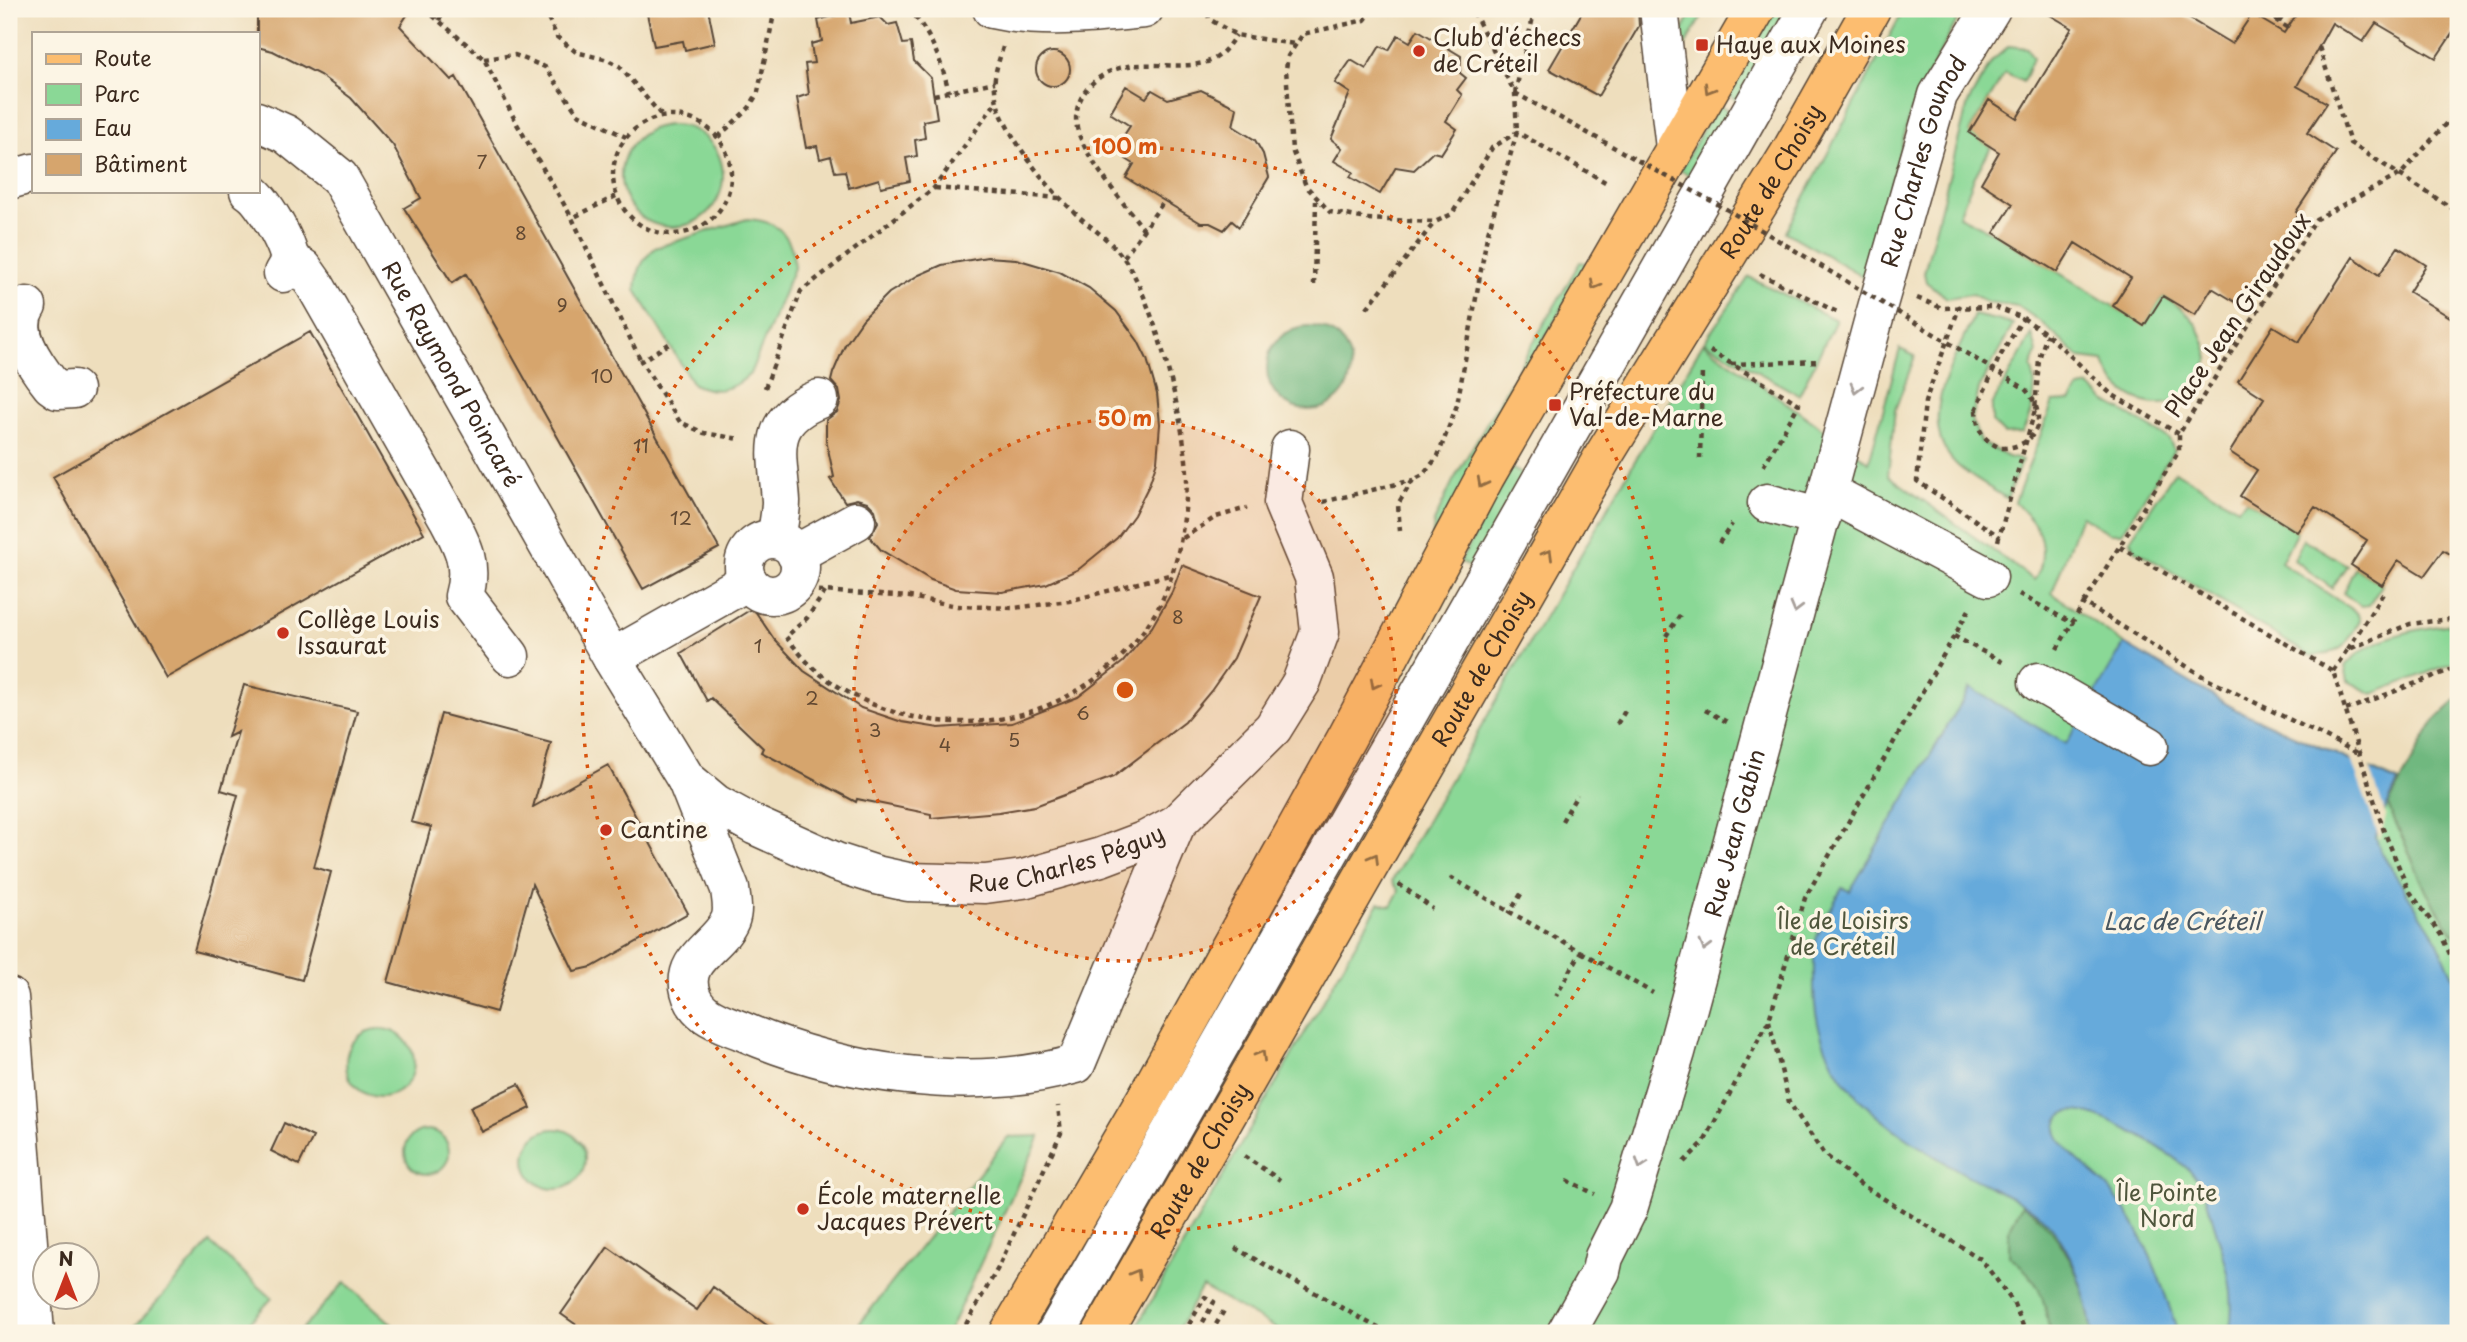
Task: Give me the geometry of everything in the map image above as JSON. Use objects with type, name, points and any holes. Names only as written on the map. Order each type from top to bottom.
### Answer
[{"type":"main road","points":[[1009,1333],[1148,1095],[1321,785],[1485,477],[1756,9]]},
{"type":"main road","name":"Route de Choisy","points":[[1102,1333],[1604,455],[1791,151],[1871,9]]},
{"type":"street","points":[[998,25],[1011,13],[1087,14],[1144,9]]},
{"type":"street","points":[[1659,9],[1675,148]]},
{"type":"street","name":"Route de Choisy","points":[[1056,1333],[1373,772],[1566,442],[1809,9]]},
{"type":"street","name":"Rue Charles Gounod","points":[[1858,318],[1938,94],[1991,9]]},
{"type":"street","name":"Rue Raymond Poincaré","points":[[259,122],[286,134],[339,177],[612,658]]},
{"type":"street","points":[[9,180],[32,173]]},
{"type":"street","points":[[250,192],[258,197],[287,248],[286,267],[303,268],[314,285],[448,518],[464,548],[469,565],[464,596],[510,656]]},
{"type":"street","points":[[19,311],[21,335],[46,379],[58,390],[74,389]]},
{"type":"street","name":"Rue Jean Gabin","points":[[1566,1333],[1601,1271],[1604,1257],[1628,1209],[1676,1052],[1824,505],[1858,318]]},
{"type":"street","points":[[797,568],[781,504],[775,447],[778,436],[794,413],[819,399]]},
{"type":"street","name":"Rue Charles Péguy","points":[[612,658],[686,779],[716,804],[836,862],[908,882],[985,884],[1023,879],[1101,857],[1146,840],[1176,824],[1273,728],[1301,683],[1316,645],[1320,617],[1317,589],[1283,502],[1290,449]]},
{"type":"street","points":[[1764,487],[1824,505],[1988,577]]},
{"type":"street","points":[[797,568],[758,542],[746,555],[744,572],[753,588],[768,594],[784,592],[797,568],[856,521]]},
{"type":"street","points":[[612,658],[748,581]]},
{"type":"street","points":[[2038,682],[2150,746]]},
{"type":"street","points":[[686,779],[745,921],[727,925],[690,970],[689,988],[700,1011],[752,1035],[825,1061],[880,1073],[999,1076],[1063,1081],[1076,1064],[1121,950],[1176,824]]},
{"type":"street","points":[[9,997],[35,1333]]},
{"type":"path","points":[[425,9],[484,59],[517,124],[572,218],[641,361],[680,422],[704,432],[746,440]]},
{"type":"path","points":[[439,20],[445,9]]},
{"type":"path","points":[[544,9],[557,37],[576,52],[608,60],[619,66],[662,116]]},
{"type":"path","points":[[718,137],[749,108],[758,92],[775,9]]},
{"type":"path","points":[[909,9],[924,26],[940,56],[949,92]]},
{"type":"path","points":[[1373,9],[1365,20],[1303,34],[1294,44],[1286,69],[1292,150],[1306,186],[1316,201],[1329,212],[1348,217],[1435,222]]},
{"type":"path","points":[[1472,9],[1515,93],[1737,216],[1919,323],[1941,337],[1953,344],[1975,358],[1987,365],[1998,372],[2010,379],[2024,388],[2037,404],[2039,414],[2032,436],[2024,443],[2011,448],[1992,444],[1977,425],[1976,410],[1981,400],[1985,389],[1990,379],[1994,368],[1999,358],[2023,318]]},
{"type":"path","points":[[1318,502],[1344,499],[1377,487],[1413,480],[1423,475],[1438,456],[1457,405],[1488,236],[1517,132],[1515,93],[1535,9]]},
{"type":"path","points":[[2258,9],[2288,28]]},
{"type":"path","points":[[2279,22],[2287,9]]},
{"type":"path","points":[[1208,13],[1209,19],[1236,35],[1294,44]]},
{"type":"path","points":[[998,25],[995,82],[996,101],[1002,119],[1042,180],[1124,257],[1153,318],[1168,369],[1187,478],[1183,539],[1159,607],[1143,632],[1092,682],[1048,706],[999,720],[940,723],[901,716],[858,697],[821,675],[786,637],[807,618],[797,568],[910,597],[957,606],[1014,608],[1069,601],[1169,575]]},
{"type":"path","points":[[1144,230],[1084,146],[1076,123],[1077,102],[1092,84],[1120,67],[1205,63],[1218,57],[1236,35]]},
{"type":"path","points":[[2319,47],[2350,144],[2402,174],[2458,212]]},
{"type":"path","points":[[484,59],[515,55],[545,67],[578,114],[626,137]]},
{"type":"path","points":[[934,95],[995,82]]},
{"type":"path","points":[[764,390],[801,291],[934,188],[996,101]]},
{"type":"path","name":"Place Jean Giraudoux","points":[[2084,603],[2179,451],[2179,434],[2316,219],[2402,174],[2458,110]]},
{"type":"path","points":[[662,116],[683,116],[702,124],[718,137],[729,155],[733,175],[729,196],[719,214],[702,227],[683,234],[652,231],[626,214],[616,196],[612,175],[616,155],[626,137],[642,124],[662,116]]},
{"type":"path","points":[[1517,132],[1607,183]]},
{"type":"path","points":[[1367,308],[1435,222],[1452,214],[1492,148],[1517,132]]},
{"type":"path","points":[[934,188],[1060,198]]},
{"type":"path","points":[[572,218],[616,196]]},
{"type":"path","points":[[1124,257],[1164,201]]},
{"type":"path","points":[[1314,285],[1316,201]]},
{"type":"path","points":[[1759,273],[1858,318]]},
{"type":"path","points":[[1910,295],[1942,308],[1960,305],[1995,307],[2023,318],[2047,334],[2111,394],[2179,434]]},
{"type":"path","points":[[1960,305],[1925,402],[1917,481],[2000,537]]},
{"type":"path","points":[[1681,1165],[1704,1142],[1769,1020],[1805,898],[1988,577],[2035,410],[2039,359],[2047,334]]},
{"type":"path","points":[[641,361],[669,344]]},
{"type":"path","points":[[1700,459],[1705,349],[1799,404],[1764,487]]},
{"type":"path","points":[[1730,364],[1820,361]]},
{"type":"path","points":[[1401,531],[1398,504],[1413,480]]},
{"type":"path","points":[[1183,539],[1216,517],[1257,506]]},
{"type":"path","points":[[1719,543],[1731,524]]},
{"type":"path","points":[[2120,547],[2333,671],[2384,831],[2408,889],[2441,935],[2458,971]]},
{"type":"path","points":[[1988,577],[2072,623],[2084,603],[2209,680],[2360,757]]},
{"type":"path","points":[[2333,671],[2384,592]]},
{"type":"path","points":[[1667,636],[1680,615]]},
{"type":"path","points":[[2347,650],[2410,624],[2458,618]]},
{"type":"path","points":[[2346,709],[2458,667]]},
{"type":"path","points":[[1617,724],[1627,708]]},
{"type":"path","points":[[1562,821],[1577,795]]},
{"type":"path","points":[[1392,876],[1419,901],[1433,909]]},
{"type":"path","points":[[1450,877],[1643,987]]},
{"type":"path","points":[[1510,912],[1521,894]]},
{"type":"path","points":[[1556,996],[1581,952]]},
{"type":"path","points":[[1769,1020],[1789,1102],[1823,1153],[1860,1184],[1981,1259],[2013,1301],[2026,1333]]},
{"type":"path","points":[[961,1333],[1010,1245],[1061,1133],[1063,1081]]},
{"type":"path","points":[[1235,1149],[1280,1180]]},
{"type":"path","points":[[1567,1180],[1580,1186]]},
{"type":"path","points":[[1235,1248],[1387,1333]]},
{"type":"path","points":[[1184,1333],[1205,1297],[1214,1302],[1197,1333]]},
{"type":"path","points":[[1211,1333],[1225,1309]]},
{"type":"green space","points":[[1693,9],[1706,9],[1681,53],[1680,38]]},
{"type":"green space","points":[[1773,9],[1789,9],[1738,101],[1725,93]]},
{"type":"green space","points":[[1904,9],[1963,9],[1913,105],[1864,277],[1786,232]]},
{"type":"green space","points":[[2009,46],[2027,48],[2033,58],[2023,82],[2005,73],[1969,132],[1991,147],[1974,178],[1959,216],[1994,233],[2144,325],[2163,296],[2188,314],[2203,337],[2209,359],[2190,393],[2174,402],[2148,403],[2136,399],[2116,383],[2104,361],[2080,358],[2042,323],[2018,306],[1987,302],[1972,294],[1947,298],[1926,282],[1924,273],[1968,103],[1992,61]]},
{"type":"green space","points":[[1717,105],[1732,113],[1695,178],[1680,170]]},
{"type":"green space","points":[[672,125],[692,129],[708,140],[719,156],[723,176],[719,196],[708,212],[692,223],[672,227],[652,223],[636,212],[625,196],[621,176],[625,156],[636,140],[652,129]]},
{"type":"green space","points":[[747,219],[767,223],[782,232],[791,247],[794,268],[750,374],[730,387],[709,389],[693,384],[636,290],[637,277],[646,257],[655,248]]},
{"type":"green space","points":[[1580,262],[1587,263],[1432,541],[1434,522],[1453,481]]},
{"type":"green space","points":[[1749,277],[1836,320],[1799,395],[1704,342]]},
{"type":"green space","points":[[1974,315],[2013,324],[1979,389],[1972,419],[1980,442],[2008,457],[2022,460],[2007,499],[1957,465],[1944,448],[1938,430],[1942,391]]},
{"type":"green space","points":[[1309,326],[1325,329],[1339,338],[1348,352],[1351,368],[1348,384],[1339,398],[1325,407],[1309,410],[1293,407],[1279,398],[1270,384],[1267,368],[1270,352],[1279,338],[1293,329]]},
{"type":"green space","points":[[2032,334],[2037,352],[2031,367],[2034,392],[2029,418],[2022,433],[2004,434],[1992,422],[1992,405]]},
{"type":"green space","name":"Île de Loisirs de Créteil","points":[[1703,343],[1869,462],[1900,349],[1915,356],[1895,410],[1888,475],[2034,580],[2041,563],[2039,535],[2033,522],[2015,502],[2053,402],[2070,401],[2080,388],[2089,386],[2104,400],[2169,439],[2174,450],[2122,533],[2110,533],[2081,516],[2052,593],[2124,644],[2237,710],[2400,782],[2388,805],[2427,893],[2458,941],[2458,1333],[1284,1333],[1202,1287],[1176,1333],[1133,1333],[1379,903],[1391,906],[1399,891],[1392,881]]},
{"type":"green space","points":[[1511,468],[1524,475],[1471,568],[1460,562]]},
{"type":"green space","points":[[2175,471],[2238,508],[2246,500],[2297,532],[2281,562],[2358,614],[2360,620],[2342,647],[2331,653],[2311,656],[2136,550],[2130,540]]},
{"type":"green space","points":[[2303,539],[2347,565],[2332,588],[2294,560]]},
{"type":"green space","points":[[2355,568],[2382,585],[2369,605],[2361,606],[2343,593]]},
{"type":"green space","points":[[2458,623],[2458,661],[2373,694],[2348,681],[2345,666],[2356,655],[2382,640]]},
{"type":"green space","points":[[2458,699],[2458,941],[2427,893],[2388,805],[2435,720]]},
{"type":"green space","points":[[380,1029],[393,1032],[404,1039],[411,1050],[414,1063],[411,1076],[404,1087],[393,1094],[380,1097],[367,1094],[356,1087],[349,1076],[346,1063],[349,1050],[356,1039],[367,1032]]},
{"type":"green space","points":[[555,1129],[572,1134],[580,1142],[585,1159],[580,1176],[572,1184],[555,1189],[538,1184],[530,1176],[525,1159],[530,1142],[538,1134]]},
{"type":"green space","points":[[427,1130],[442,1137],[449,1152],[442,1167],[427,1174],[412,1167],[405,1152],[412,1137]]},
{"type":"green space","points":[[1040,1136],[948,1333],[852,1333],[1008,1137]]},
{"type":"green space","points":[[2022,1204],[2050,1229],[2061,1244],[2078,1278],[2092,1333],[2049,1333],[2046,1309],[2039,1289],[2027,1272],[2009,1255],[2009,1230]]},
{"type":"green space","points":[[210,1243],[272,1298],[240,1333],[129,1333]]},
{"type":"green space","points":[[345,1282],[402,1333],[304,1333],[301,1330]]},
{"type":"water","name":"Lac de Créteil","points":[[2124,644],[2237,710],[2398,782],[2380,821],[2376,837],[2380,850],[2437,940],[2458,987],[2458,1333],[2229,1333],[2232,1303],[2228,1273],[2201,1184],[2188,1170],[2147,1140],[2101,1118],[2077,1111],[2067,1112],[2060,1117],[2056,1127],[2057,1134],[2068,1150],[2107,1186],[2131,1219],[2158,1275],[2178,1333],[2092,1333],[2076,1271],[2061,1241],[2042,1217],[2024,1204],[1934,1156],[1881,1119],[1840,1075],[1826,1048],[1817,1018],[1814,983],[1814,951],[1818,934],[1842,888],[1850,891],[1970,688],[2066,744]]},
{"type":"pier","points":[[2350,757],[2369,765],[2386,816],[2380,840]]},
{"type":"building","points":[[257,9],[411,9],[400,26],[451,80],[456,77],[719,548],[643,589],[466,274],[452,283],[404,208],[421,198],[393,145],[351,98],[320,75],[273,51],[259,48]]},
{"type":"building","points":[[646,9],[708,9],[715,43],[685,50],[683,41],[654,46]]},
{"type":"building","points":[[1584,9],[1638,9],[1639,26],[1598,96],[1549,69]]},
{"type":"building","points":[[2040,9],[2173,9],[2232,44],[2252,14],[2284,33],[2300,9],[2458,9],[2458,25],[2436,58],[2376,23],[2363,42],[2332,23],[2297,86],[2327,103],[2307,133],[2336,152],[2296,212],[2299,214],[2242,306],[2212,288],[2195,315],[2163,296],[2144,326],[2113,306],[2131,278],[2075,243],[2057,272],[1994,233],[2013,204],[1981,183],[1999,152],[1969,133],[1989,100],[2017,118],[2072,28]]},
{"type":"building","points":[[849,12],[851,23],[880,17],[888,25],[897,23],[903,44],[911,43],[914,61],[931,78],[937,118],[923,121],[925,138],[915,140],[917,156],[906,158],[910,181],[881,187],[879,179],[849,188],[845,171],[835,172],[831,156],[820,159],[817,146],[806,148],[797,98],[809,94],[805,64],[814,63],[811,44],[822,41],[818,20]]},
{"type":"building","points":[[1418,30],[1461,56],[1460,73],[1466,78],[1457,90],[1462,95],[1446,121],[1457,129],[1441,154],[1433,152],[1414,170],[1396,167],[1380,194],[1350,177],[1353,172],[1334,161],[1342,148],[1331,139],[1350,93],[1335,83],[1351,60],[1366,69],[1380,46],[1389,50],[1398,35],[1410,42]]},
{"type":"building","points":[[1053,52],[1065,57],[1070,69],[1065,81],[1053,86],[1041,81],[1036,69],[1041,57]]},
{"type":"building","points":[[1126,86],[1146,98],[1152,90],[1168,99],[1201,90],[1237,108],[1233,126],[1255,140],[1263,154],[1269,177],[1239,227],[1232,221],[1224,230],[1210,223],[1201,223],[1126,178],[1134,164],[1126,159],[1130,153],[1117,146],[1130,126],[1110,113]]},
{"type":"building","points":[[2398,247],[2426,265],[2409,292],[2458,322],[2458,558],[2443,550],[2424,576],[2398,560],[2382,585],[2351,565],[2367,540],[2315,507],[2297,532],[2240,496],[2257,470],[2230,452],[2264,398],[2238,381],[2273,326],[2299,342],[2353,257],[2379,275]]},
{"type":"building","points":[[987,257],[1016,259],[1060,272],[1089,288],[1116,311],[1138,341],[1147,359],[1157,394],[1160,424],[1157,461],[1149,485],[1134,515],[1117,538],[1079,569],[1046,584],[1002,592],[956,589],[931,580],[881,550],[870,537],[878,522],[875,510],[867,502],[857,499],[845,502],[830,479],[834,477],[826,440],[826,420],[837,412],[841,401],[839,390],[831,381],[833,373],[845,345],[863,319],[889,293],[919,275],[942,265]]},
{"type":"building","points":[[310,332],[424,533],[166,678],[53,477]]},
{"type":"building","points":[[1182,565],[1261,596],[1234,658],[1185,722],[1113,777],[1035,806],[931,818],[931,814],[857,799],[856,802],[761,752],[763,748],[711,698],[707,701],[681,653],[753,608],[774,639],[804,671],[861,708],[902,722],[939,728],[1012,723],[1078,697],[1123,662],[1152,627],[1172,592]]},
{"type":"building","points":[[244,685],[357,711],[314,867],[331,872],[302,980],[194,951],[238,795],[221,790],[238,732],[228,737]]},
{"type":"building","points":[[441,714],[551,743],[533,807],[608,765],[688,913],[592,967],[574,971],[532,884],[496,1012],[388,982],[431,827],[411,822]]},
{"type":"building","points":[[519,1084],[531,1108],[482,1132],[470,1107]]},
{"type":"building","points":[[284,1123],[313,1137],[299,1165],[271,1151]]},
{"type":"building","points":[[608,1247],[697,1310],[713,1287],[778,1333],[588,1333],[561,1314]]},
{"type":"place","name":"Haye aux Moines","points":[[1702,45]]},
{"type":"place","name":"Club d'échecs de Créteil","points":[[1419,51]]},
{"type":"place","name":"Préfecture du Val-de-Marne","points":[[1555,405]]},
{"type":"place","name":"Collège Louis Issaurat","points":[[283,633]]},
{"type":"place","name":"Cantine","points":[[606,830]]},
{"type":"place","name":"École maternelle Jacques Prévert","points":[[803,1209]]},
{"type":"park label","name":"Île Pointe Nord","points":[[2167,1206]]}]
